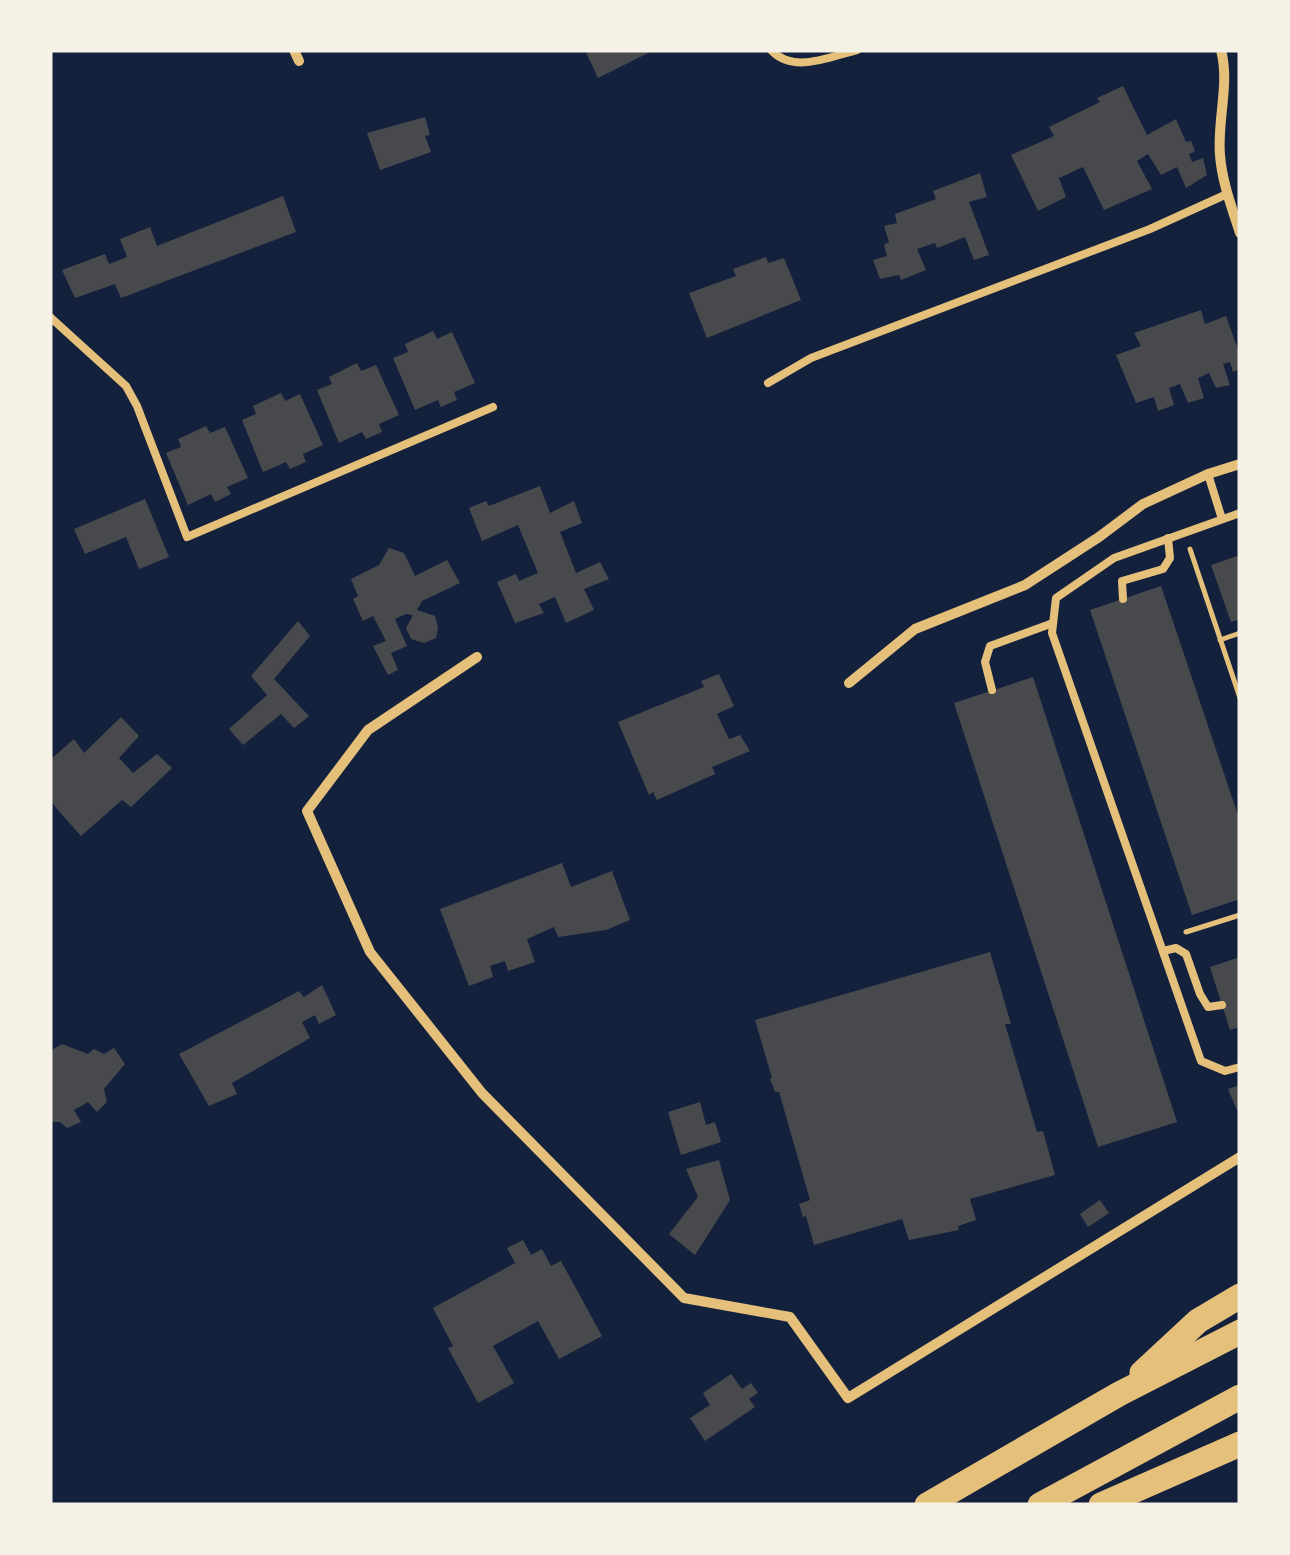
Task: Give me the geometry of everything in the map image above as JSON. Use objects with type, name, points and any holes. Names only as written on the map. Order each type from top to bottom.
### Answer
[{"type":"highway","points":[[1118,1394],[1198,1322],[1240,1296]]},
{"type":"highway","points":[[927,1505],[1118,1394],[1240,1332]]},
{"type":"highway","points":[[1040,1505],[1240,1397]]},
{"type":"highway","points":[[1101,1505],[1240,1444]]},
{"type":"street","points":[[1221,50],[1225,65],[1219,154],[1240,233]]},
{"type":"street","points":[[850,682],[915,629],[1025,585],[1143,504],[1240,464]]},
{"type":"street","points":[[477,657],[368,730],[307,811],[370,952],[482,1093],[684,1298],[790,1317],[848,1398],[1240,1158]]},
{"type":"lane","points":[[770,50],[781,60],[805,64],[857,50]]},
{"type":"lane","points":[[768,383],[811,358],[1150,229],[1227,194]]},
{"type":"lane","points":[[50,317],[126,386],[187,537],[493,407]]},
{"type":"lane","points":[[1208,474],[1222,519]]},
{"type":"lane","points":[[1240,513],[1114,558],[1056,598],[1052,632],[1201,1061],[1225,1071],[1240,1067]]},
{"type":"lane","points":[[1122,599],[1122,581],[1163,569],[1170,558],[1168,538]]},
{"type":"lane","points":[[992,690],[985,662],[990,646],[1054,623]]},
{"type":"lane","points":[[1163,951],[1176,948],[1186,954],[1208,1007],[1222,1005]]},
{"type":"path","points":[[1185,532],[1240,698]]},
{"type":"path","points":[[1220,640],[1240,633]]},
{"type":"path","points":[[1159,940],[1240,915]]},
{"type":"building","points":[[585,50],[654,50],[598,78]]},
{"type":"building","points":[[1123,86],[1147,135],[1176,119],[1186,142],[1191,141],[1195,151],[1189,154],[1192,162],[1203,158],[1207,175],[1186,188],[1177,167],[1161,175],[1148,154],[1137,161],[1152,189],[1104,210],[1083,167],[1059,178],[1066,197],[1038,211],[1011,155],[1054,136],[1049,127]]},
{"type":"building","points":[[425,117],[430,135],[425,136],[431,152],[380,170],[367,133]]},
{"type":"building","points":[[980,173],[987,197],[969,202],[989,255],[974,260],[965,237],[937,248],[935,243],[917,249],[926,270],[901,280],[899,275],[880,279],[873,260],[887,256],[884,245],[889,242],[884,226],[897,223],[895,214],[936,199],[933,191]]},
{"type":"building","points":[[283,196],[296,232],[121,298],[115,284],[75,298],[62,270],[105,254],[109,264],[127,257],[120,239],[150,227],[157,246]]},
{"type":"building","points":[[766,257],[768,263],[784,258],[801,300],[707,338],[689,293],[736,276],[733,269]]},
{"type":"building","points":[[1201,310],[1205,324],[1226,316],[1240,355],[1240,369],[1233,372],[1230,362],[1223,364],[1230,385],[1216,388],[1209,373],[1198,378],[1204,398],[1188,403],[1180,384],[1169,388],[1174,405],[1158,411],[1154,397],[1136,403],[1116,355],[1141,346],[1134,333]]},
{"type":"building","points":[[433,331],[437,339],[452,332],[475,383],[454,392],[457,400],[441,407],[438,400],[415,410],[393,358],[408,352],[405,344]]},
{"type":"building","points":[[357,363],[361,371],[376,365],[399,415],[379,424],[382,432],[366,439],[362,432],[339,443],[317,390],[332,384],[329,377]]},
{"type":"building","points":[[281,393],[285,401],[300,394],[323,445],[303,454],[306,462],[290,469],[286,462],[263,472],[242,420],[256,414],[253,406]]},
{"type":"building","points":[[206,426],[210,433],[225,427],[248,478],[227,487],[231,494],[215,502],[211,494],[188,505],[166,453],[181,447],[178,439]]},
{"type":"building","points":[[540,486],[550,513],[574,501],[582,523],[560,532],[576,573],[600,562],[609,579],[584,589],[594,610],[566,623],[555,597],[539,604],[544,613],[515,623],[497,582],[516,574],[519,581],[538,573],[518,525],[482,541],[469,508],[486,501],[489,506]]},
{"type":"building","points":[[145,499],[169,557],[139,569],[126,537],[85,554],[74,529]]},
{"type":"building","points":[[389,548],[404,553],[415,576],[447,560],[460,583],[422,601],[417,610],[435,616],[436,638],[424,643],[411,639],[406,628],[413,615],[395,619],[407,646],[391,653],[398,670],[388,675],[373,646],[386,641],[373,616],[363,621],[353,599],[358,596],[351,579],[379,565]]},
{"type":"building","points":[[1237,556],[1240,619],[1231,622],[1211,565]]},
{"type":"building","points":[[1161,586],[1240,821],[1240,899],[1192,915],[1090,610]]},
{"type":"building","points":[[298,621],[310,636],[274,679],[309,716],[294,728],[281,714],[243,745],[229,729],[267,695],[251,676]]},
{"type":"building","points":[[719,674],[734,706],[717,714],[729,739],[740,735],[750,751],[712,767],[715,774],[657,800],[653,792],[649,795],[618,722],[704,687],[701,681]]},
{"type":"building","points":[[1033,677],[1177,1122],[1098,1147],[954,703]]},
{"type":"building","points":[[121,717],[139,736],[119,758],[133,773],[157,754],[172,768],[131,807],[122,800],[81,836],[50,801],[50,760],[74,739],[84,753]]},
{"type":"building","points":[[562,863],[571,887],[612,871],[630,920],[606,930],[558,937],[554,927],[527,939],[535,962],[508,971],[505,961],[490,966],[493,977],[469,986],[440,909]]},
{"type":"building","points":[[990,952],[1011,1024],[1005,1024],[1037,1132],[1043,1131],[1055,1175],[970,1199],[976,1220],[958,1226],[959,1230],[909,1240],[902,1219],[814,1245],[799,1204],[810,1200],[755,1020]]},
{"type":"building","points":[[1240,957],[1240,1027],[1230,1030],[1210,967]]},
{"type":"building","points":[[322,985],[336,1015],[319,1024],[315,1015],[302,1022],[310,1038],[232,1083],[237,1094],[209,1106],[179,1054],[299,991],[304,997]]},
{"type":"building","points":[[62,1044],[88,1054],[94,1049],[104,1054],[114,1048],[125,1064],[104,1089],[107,1102],[97,1112],[88,1102],[74,1110],[81,1122],[67,1128],[60,1122],[50,1122],[50,1051]]},
{"type":"building","points":[[1240,1085],[1240,1109],[1237,1110],[1228,1089]]},
{"type":"building","points":[[700,1102],[706,1125],[715,1122],[721,1142],[681,1155],[668,1112]]},
{"type":"building","points":[[719,1160],[730,1200],[695,1255],[669,1234],[698,1197],[686,1169]]},
{"type":"building","points":[[1100,1200],[1109,1213],[1088,1227],[1080,1214]]},
{"type":"building","points":[[523,1240],[531,1255],[542,1249],[551,1266],[561,1261],[602,1336],[559,1359],[538,1321],[493,1346],[514,1383],[478,1403],[448,1348],[453,1346],[433,1308],[515,1263],[507,1248]]},
{"type":"building","points":[[731,1374],[742,1389],[751,1383],[758,1393],[749,1399],[755,1407],[705,1441],[690,1418],[710,1405],[703,1393]]}]
